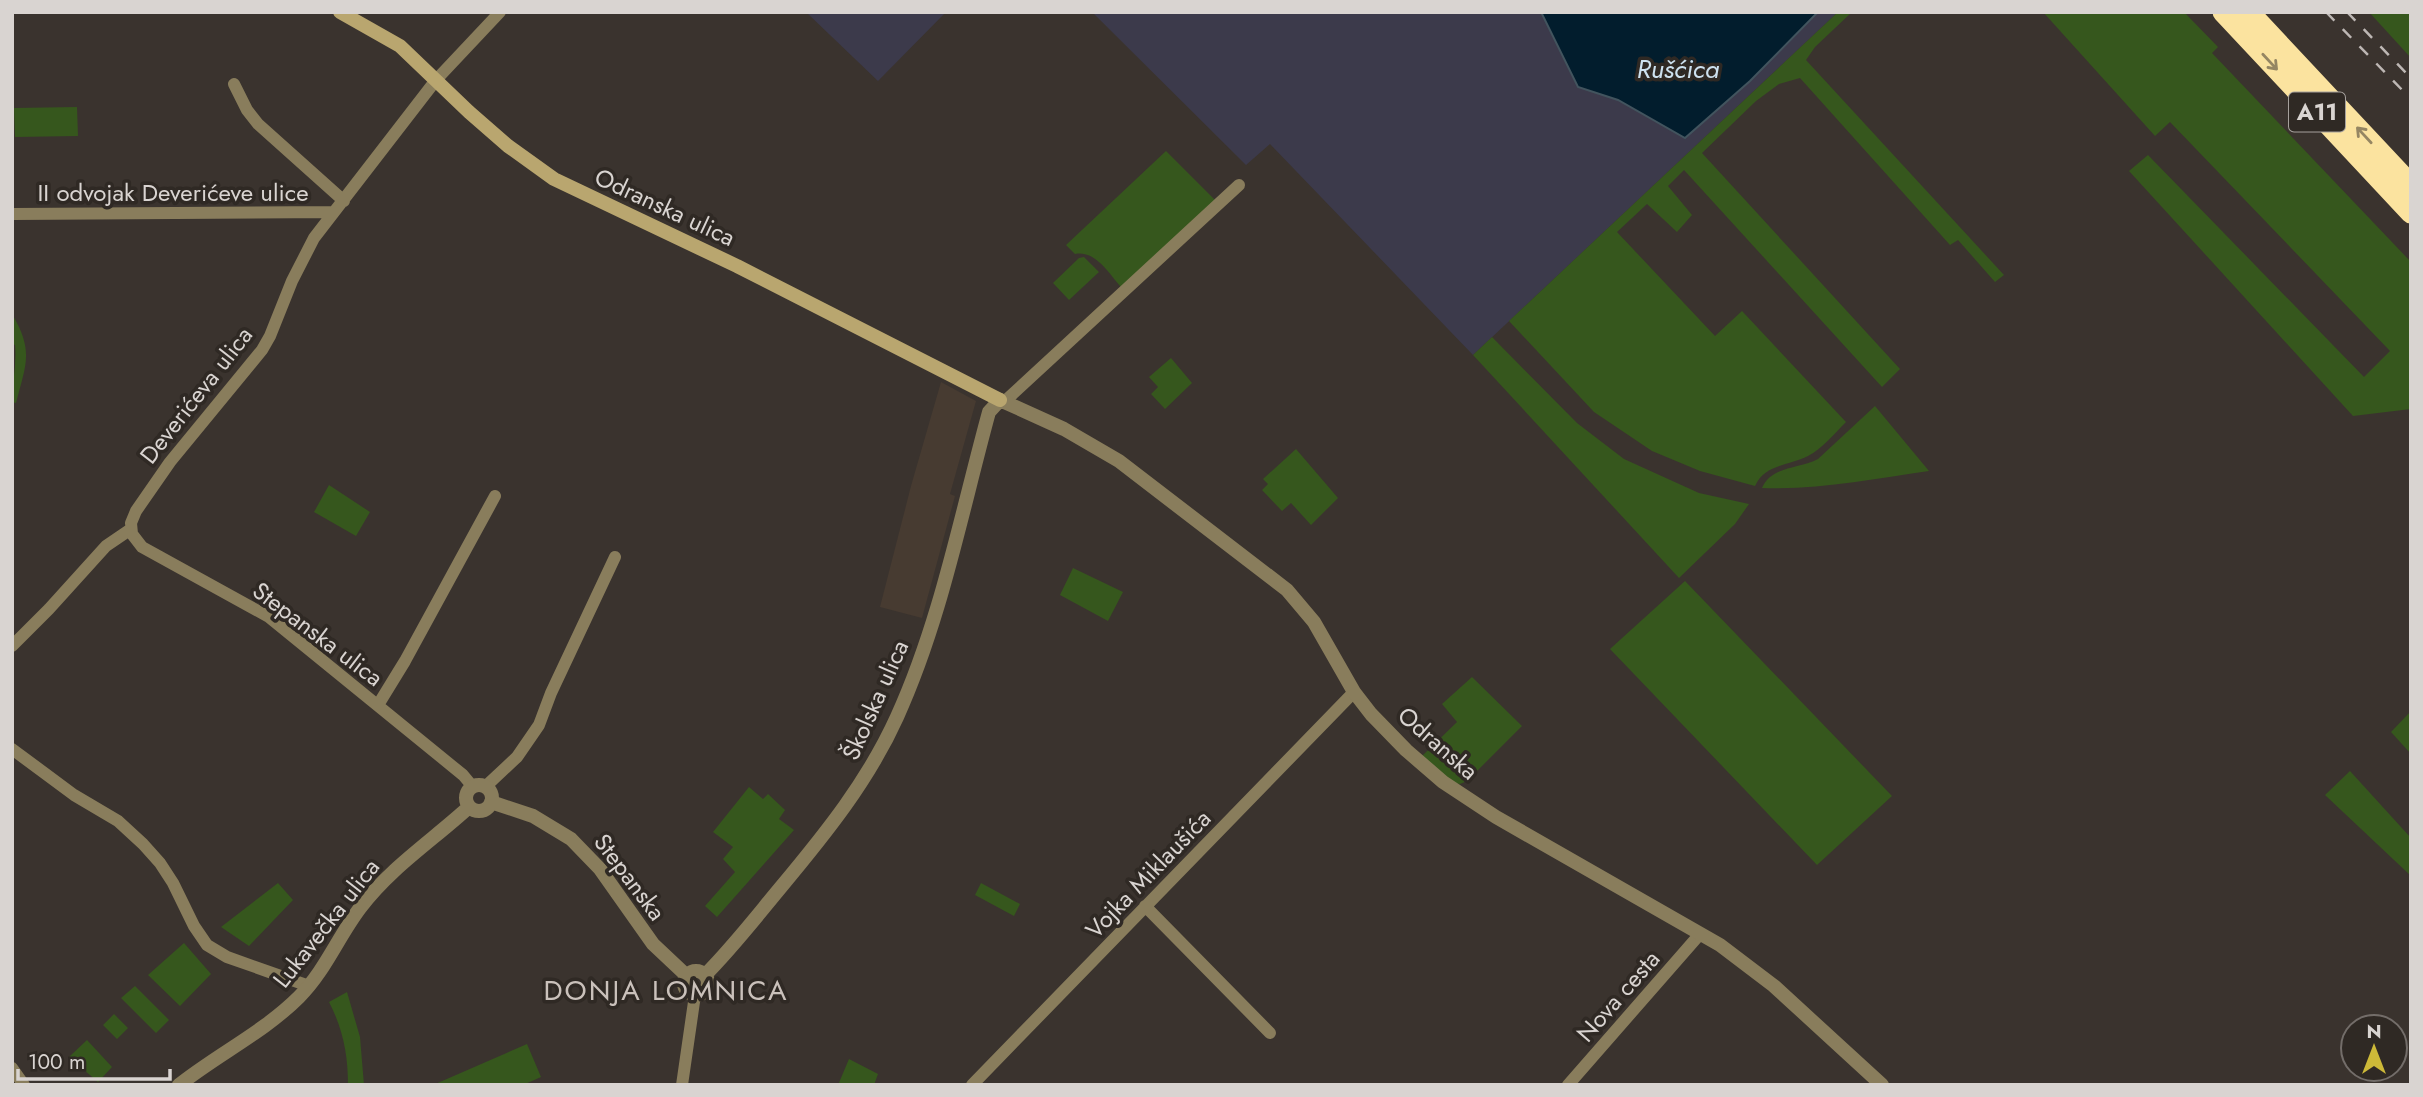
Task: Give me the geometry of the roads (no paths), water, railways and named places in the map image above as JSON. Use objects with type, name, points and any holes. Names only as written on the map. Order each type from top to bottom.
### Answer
[{"type":"highway","name":"A11","points":[[2223,12],[2411,213]]},
{"type":"highway","name":"A11","points":[[2249,12],[2411,185]]},
{"type":"main road","name":"Odranska ulica","points":[[340,12],[400,46],[508,146],[569,188],[737,266],[1002,401]]},
{"type":"street","name":"Deverićeva ulica","points":[[131,529],[132,517],[149,490],[262,350],[314,238],[436,80],[500,12]]},
{"type":"street","points":[[234,84],[247,110],[258,124],[344,201]]},
{"type":"street","points":[[1002,401],[1239,185]]},
{"type":"street","name":"II odvojak Deverićeve ulice","points":[[12,214],[334,212]]},
{"type":"street","name":"Odranska","points":[[1002,401],[1063,429],[1119,461],[1296,598],[1309,615],[1354,692],[1387,731],[1450,787],[1496,817],[1700,934],[1765,978],[1882,1085]]},
{"type":"street","name":"Školska ulica","points":[[695,995],[703,993],[708,986],[705,975],[837,820],[862,783],[897,718],[920,662],[989,412],[1002,401]]},
{"type":"street","points":[[378,705],[495,496]]},
{"type":"street","points":[[12,646],[106,546],[131,529]]},
{"type":"street","name":"Stepanska ulica","points":[[131,529],[134,539],[148,551],[269,617],[479,787]]},
{"type":"street","points":[[479,787],[491,793],[491,802],[478,811],[469,807],[466,798],[479,787],[517,757],[539,725],[551,693],[615,557]]},
{"type":"street","name":"Vojka Miklaušića","points":[[972,1085],[1354,692]]},
{"type":"street","points":[[12,749],[75,795],[118,821],[143,844],[173,883],[188,915],[207,945],[227,957],[309,986]]},
{"type":"street","name":"Stepanska","points":[[491,802],[533,816],[571,839],[600,869],[653,944],[687,975]]},
{"type":"street","name":"Lukavečka ulica","points":[[178,1085],[268,1024],[309,986],[370,896],[390,875],[469,807]]},
{"type":"street","points":[[1145,906],[1270,1033]]},
{"type":"street","name":"Nova cesta","points":[[1568,1085],[1700,934]]},
{"type":"street","points":[[687,975],[694,972],[705,975]]},
{"type":"street","name":"Školska ulica","points":[[687,975],[685,987],[695,995]]},
{"type":"street","name":"Školska ulica","points":[[682,1085],[695,995]]},
{"type":"street","points":[[12,1068],[24,1085]]},
{"type":"water","name":"Rušćica","points":[[1541,12],[1818,12],[1750,81],[1685,138],[1618,100],[1578,87]]},
{"type":"railway","points":[[2326,12],[2411,99]]},
{"type":"railway","points":[[2347,12],[2411,78]]},
{"type":"district","name":"DONJA LOMNICA","points":[[666,990]]}]
